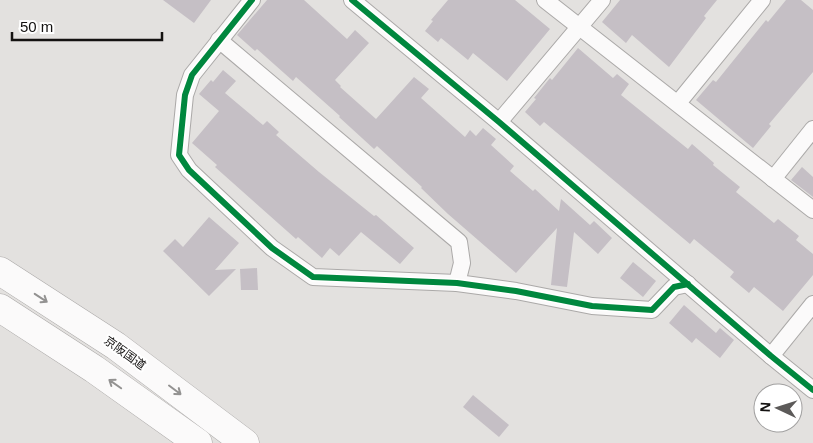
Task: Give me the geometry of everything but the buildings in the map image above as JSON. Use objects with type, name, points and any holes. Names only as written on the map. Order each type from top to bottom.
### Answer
[{"type":"highway","name":"京阪国道","points":[[0,271],[116,346],[245,443]]},
{"type":"highway","points":[[0,308],[94,369],[198,443]]},
{"type":"street","points":[[252,0],[192,74],[185,95],[179,155],[189,170],[272,248],[314,277],[457,283],[592,306],[652,310],[674,287],[688,284]]},
{"type":"street","points":[[352,0],[499,122],[813,390]]},
{"type":"street","points":[[545,0],[813,210]]},
{"type":"street","points":[[499,122],[602,0]]},
{"type":"street","points":[[678,103],[762,0]]},
{"type":"street","points":[[219,40],[459,242],[462,263],[457,283]]},
{"type":"street","points":[[772,179],[813,129]]},
{"type":"street","points":[[771,356],[813,304]]},
{"type":"cycle path","points":[[252,0],[192,75],[185,95],[179,155],[189,170],[272,248],[313,277],[457,283],[516,291],[592,306],[652,310],[674,287],[688,284]]},
{"type":"cycle path","points":[[352,0],[499,122],[813,390]]}]
